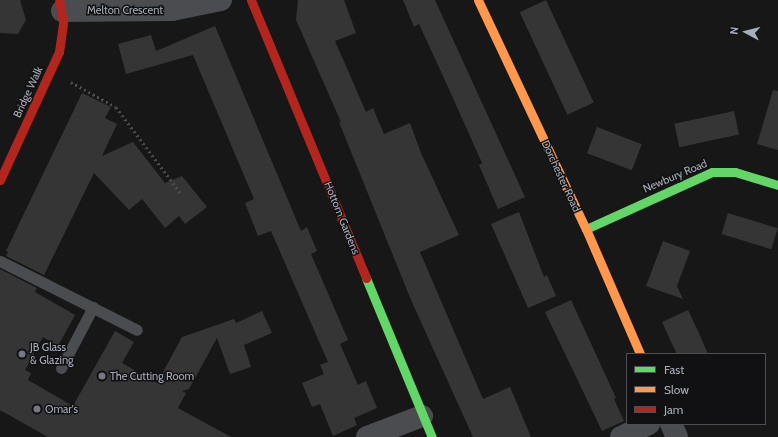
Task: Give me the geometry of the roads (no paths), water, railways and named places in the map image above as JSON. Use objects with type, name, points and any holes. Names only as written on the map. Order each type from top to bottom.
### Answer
[{"type":"street","name":"Melton Crescent","points":[[61,5],[172,10],[221,0]]},
{"type":"street","name":"Hottom Gardens","points":[[251,0],[422,416],[432,437]]},
{"type":"street","name":"Dorchester Road","points":[[478,0],[586,229],[640,353]]},
{"type":"street","name":"Bridge Walk","points":[[0,180],[51,71],[61,43],[61,5]]},
{"type":"street","name":"Newbury Road","points":[[586,229],[712,172],[735,172],[778,185]]},
{"type":"street","points":[[366,437],[422,416]]},
{"type":"street","points":[[621,437],[647,425]]},
{"type":"street","points":[[671,425],[677,437]]},
{"type":"lane","points":[[0,261],[137,330]]},
{"type":"lane","points":[[61,368],[93,307]]},
{"type":"place","name":"JB Glass & Glazing","points":[[22,354]]},
{"type":"place","name":"The Cutting Room","points":[[102,376]]},
{"type":"place","name":"Omar's","points":[[37,409]]}]
